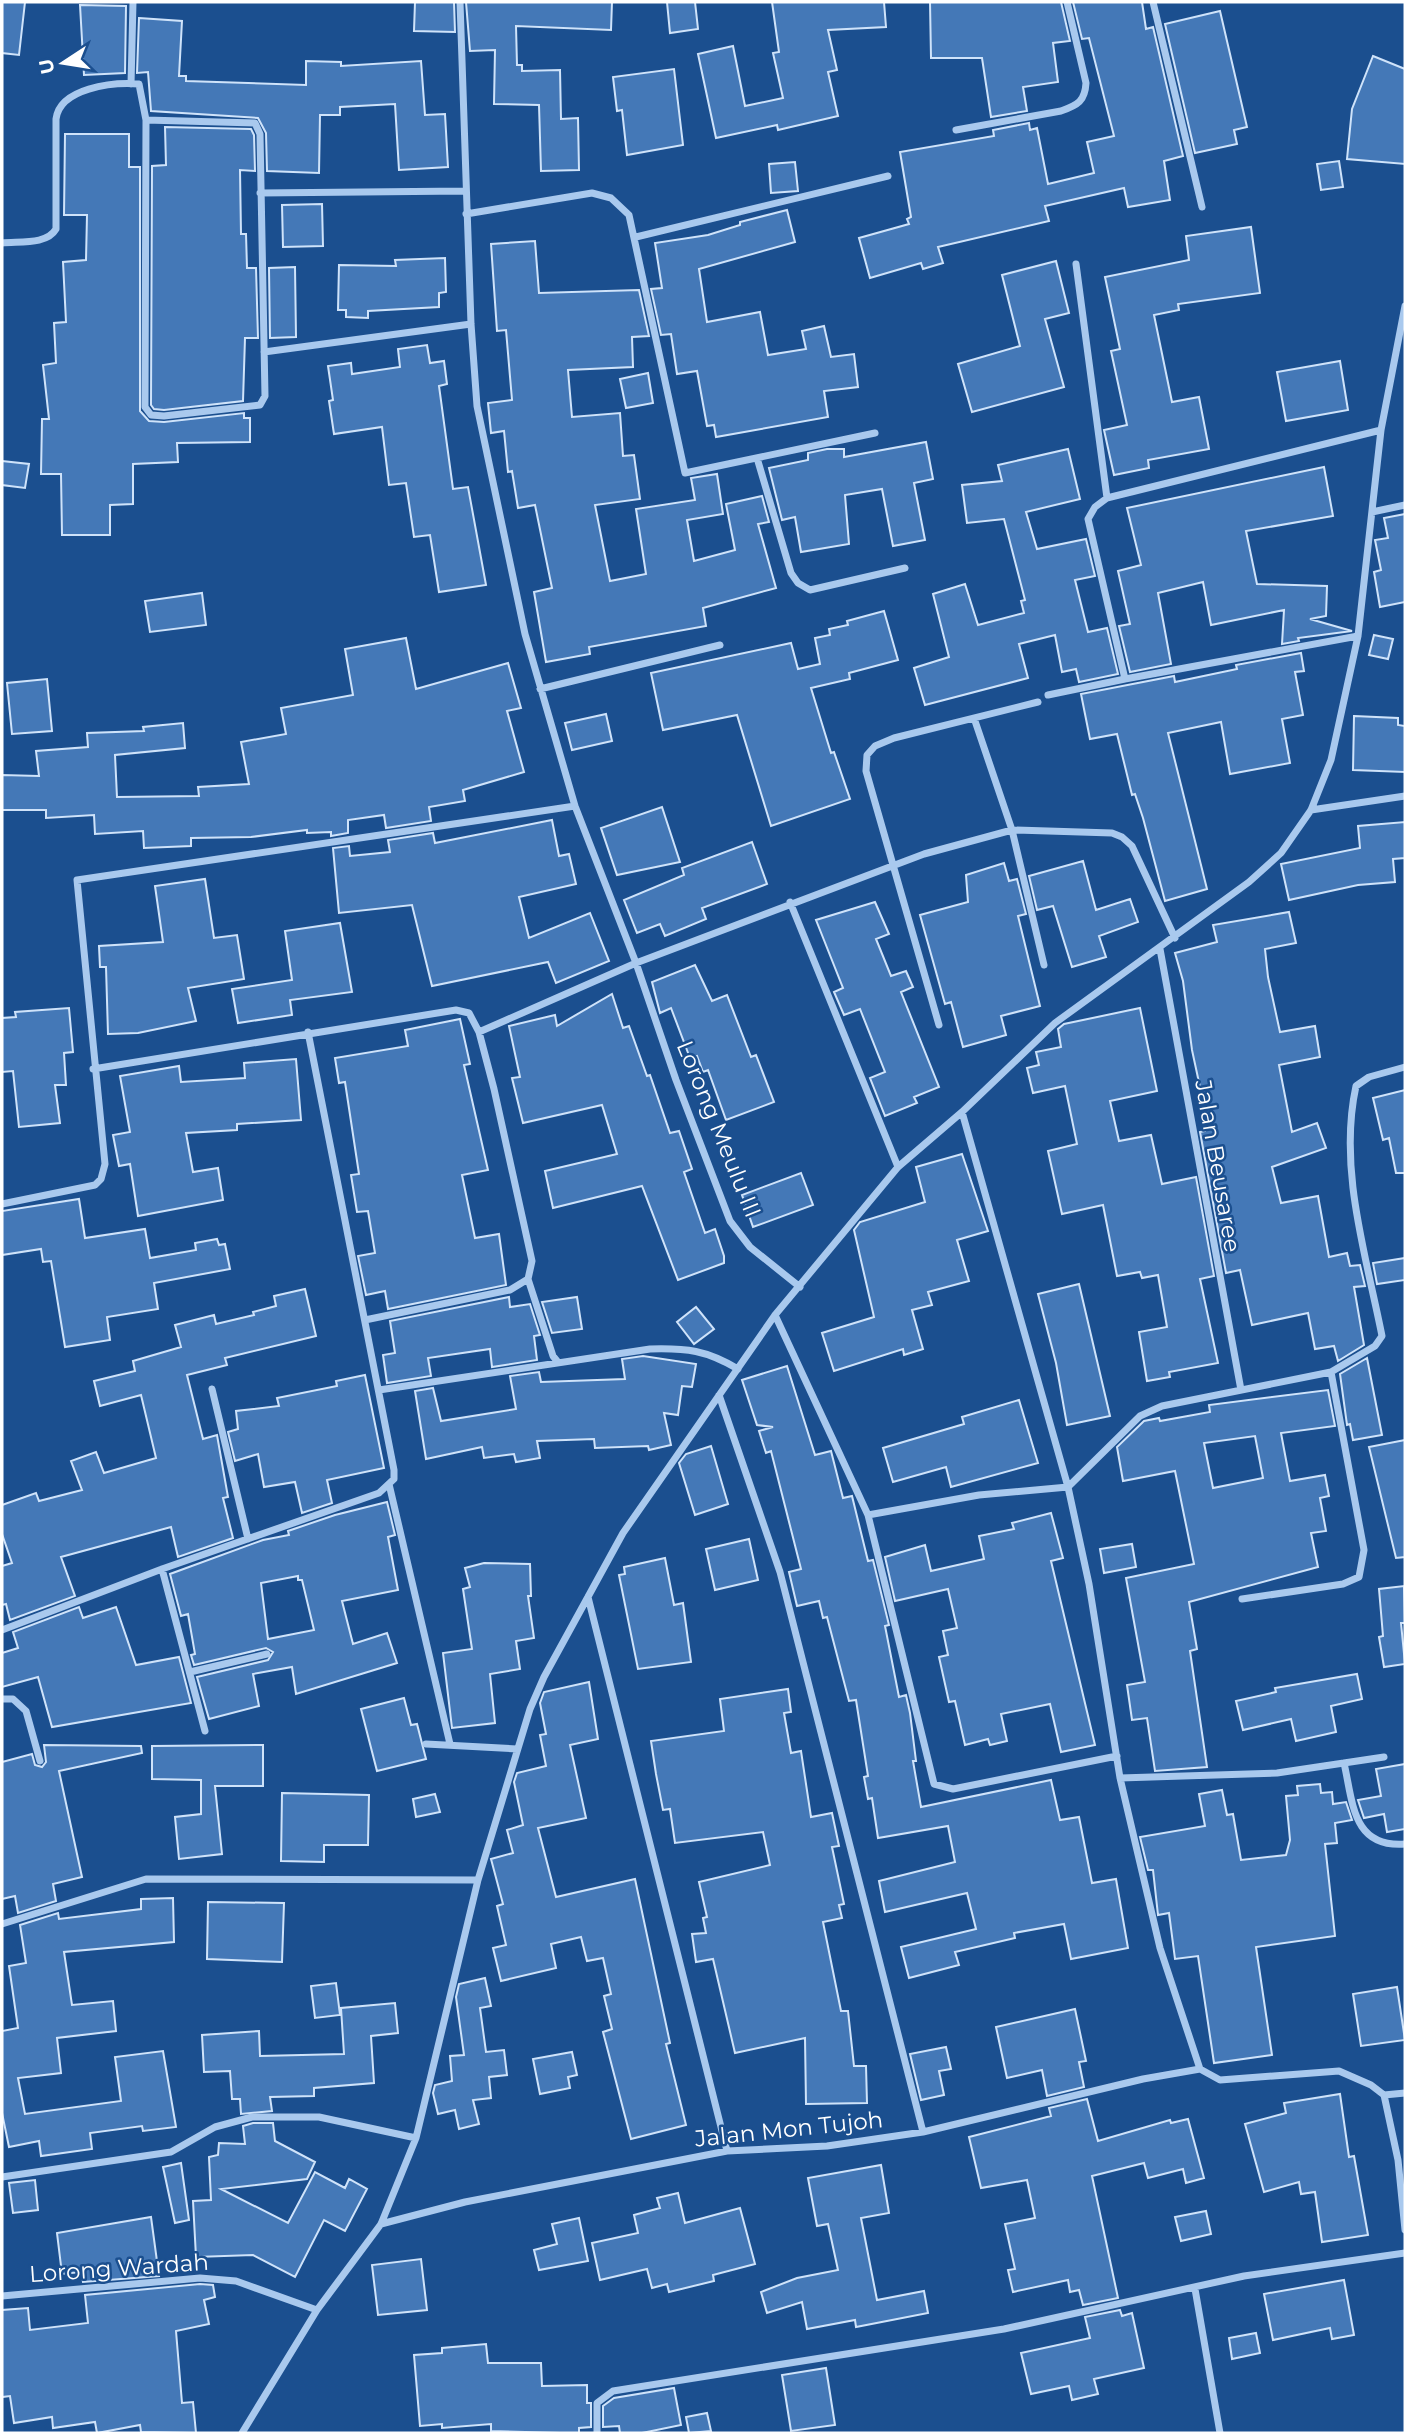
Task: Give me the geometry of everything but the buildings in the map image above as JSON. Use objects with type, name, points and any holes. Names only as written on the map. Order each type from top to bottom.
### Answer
[{"type":"street","points":[[131,84],[133,2]]},
{"type":"street","name":"Lorong Meulu III","points":[[460,2],[465,191],[477,405],[525,634],[575,806],[636,963],[676,1080],[730,1221],[750,1247],[800,1287]]},
{"type":"street","points":[[956,130],[1077,106],[1085,95],[1086,83],[1067,2]]},
{"type":"street","points":[[1153,2],[1202,207]]},
{"type":"street","points":[[2,243],[40,240],[57,229],[56,119],[60,104],[73,94],[139,84],[142,88],[146,120],[147,412],[164,415],[260,405],[265,396],[260,134],[255,123],[146,120]]},
{"type":"street","points":[[636,237],[888,176]]},
{"type":"street","points":[[260,193],[465,191]]},
{"type":"street","points":[[466,214],[592,193],[611,198],[624,209],[633,222],[685,472],[875,433]]},
{"type":"street","points":[[1076,264],[1107,498]]},
{"type":"street","points":[[242,2433],[317,2311],[381,2224],[416,2138],[478,1880],[517,1749],[544,1677],[623,1533],[775,1315],[898,1167],[962,1112],[1055,1023],[1249,882],[1281,853],[1311,810],[1331,760],[1358,636],[1381,430],[1405,306]]},
{"type":"street","points":[[264,352],[471,324]]},
{"type":"street","points":[[1125,679],[1088,519],[1094,508],[1107,498],[1381,430]]},
{"type":"street","points":[[757,458],[791,573],[798,583],[810,590],[905,568]]},
{"type":"street","points":[[1372,512],[1405,505]]},
{"type":"street","points":[[1048,695],[1358,636]]},
{"type":"street","points":[[540,689],[720,645]]},
{"type":"street","points":[[939,1025],[895,864],[870,791],[866,771],[867,755],[875,746],[894,738],[1038,702]]},
{"type":"street","points":[[974,718],[1012,831],[1044,965]]},
{"type":"street","points":[[1311,810],[1405,796]]},
{"type":"street","points":[[2,1204],[82,1189],[101,1179],[105,1164],[93,1069],[77,880],[575,806]]},
{"type":"street","points":[[479,1032],[636,963],[790,902],[895,864],[1012,831],[1112,833],[1122,837],[1132,846],[1175,938]]},
{"type":"street","points":[[790,902],[898,1167]]},
{"type":"street","name":"Jalan Beusaree","points":[[1160,949],[1241,1390]]},
{"type":"street","points":[[93,1069],[308,1032],[456,1010],[469,1013],[479,1032],[532,1261],[528,1279],[553,1356],[557,1361]]},
{"type":"street","points":[[2,1630],[162,1569],[379,1493],[389,1484],[394,1470],[308,1032]]},
{"type":"street","points":[[868,1515],[979,1495],[1068,1487],[1140,1416],[1162,1406],[1332,1372],[1375,1346],[1382,1336],[1351,1177],[1349,1117],[1356,1086],[1369,1077],[1405,1068]]},
{"type":"street","points":[[962,1112],[1068,1487],[1089,1584],[1120,1777],[1160,1948],[1200,2069],[1220,2080],[1339,2071],[1357,2077],[1384,2095],[1405,2093]]},
{"type":"street","points":[[365,1320],[510,1290],[528,1279]]},
{"type":"street","points":[[775,1315],[868,1515],[934,1784],[953,1789],[1117,1756]]},
{"type":"street","points":[[379,1390],[557,1361],[681,1348],[712,1354],[738,1369]]},
{"type":"street","points":[[1242,1599],[1343,1584],[1359,1577],[1364,1550],[1332,1372]]},
{"type":"street","points":[[212,1389],[247,1539]]},
{"type":"street","points":[[719,1395],[780,1572],[923,2132]]},
{"type":"street","points":[[389,1484],[450,1744]]},
{"type":"street","points":[[162,1569],[205,1731]]},
{"type":"street","points":[[588,1597],[727,2151]]},
{"type":"street","points":[[190,1672],[267,1654]]},
{"type":"street","points":[[2,1699],[13,1699],[26,1711],[40,1761]]},
{"type":"street","points":[[426,1744],[517,1749]]},
{"type":"street","points":[[1120,1777],[1277,1773],[1384,1757]]},
{"type":"street","points":[[1344,1763],[1356,1817],[1364,1832],[1382,1843],[1405,1844]]},
{"type":"street","points":[[2,1924],[146,1879],[478,1880]]},
{"type":"street","name":"Jalan Mon Tujoh","points":[[381,2224],[452,2205],[727,2151],[827,2147],[923,2132],[1143,2079],[1200,2069]]},
{"type":"street","points":[[1384,2095],[1398,2160],[1405,2230]]},
{"type":"street","points":[[2,2177],[171,2152],[215,2127],[251,2117],[319,2117],[416,2138]]},
{"type":"street","points":[[597,2433],[597,2403],[612,2391],[1004,2329],[1195,2289],[1244,2276],[1405,2253]]},
{"type":"street","name":"Lorong Wardah","points":[[2,2296],[200,2278],[236,2281],[317,2311]]},
{"type":"street","points":[[1195,2289],[1220,2433]]}]
